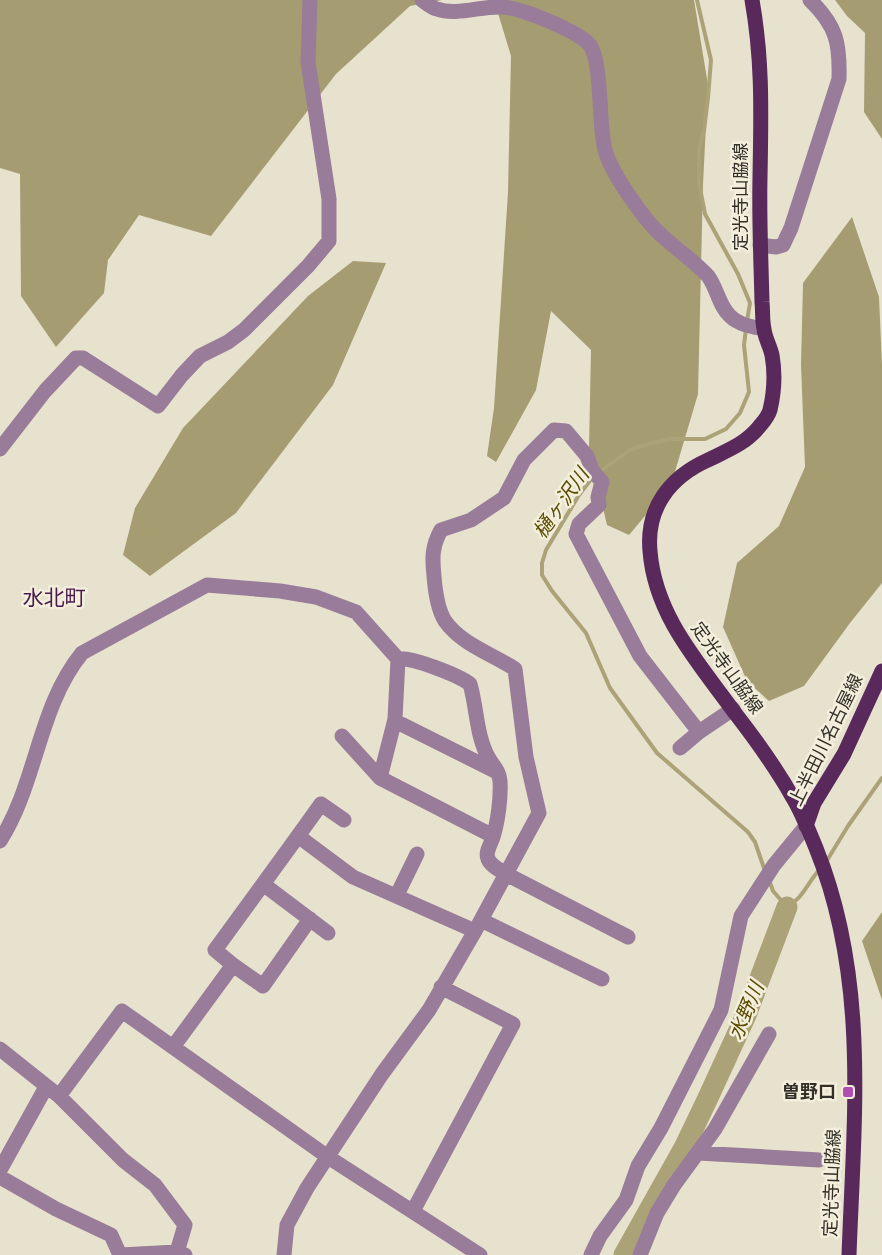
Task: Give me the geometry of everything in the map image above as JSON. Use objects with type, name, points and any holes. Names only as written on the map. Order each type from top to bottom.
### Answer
[{"type":"main road","name":"定光寺山脇線","points":[[752,0],[761,58],[758,328],[772,355],[774,389],[769,414],[751,437],[681,475],[664,492],[654,514],[650,532],[650,551],[653,574],[663,605],[680,639],[733,709],[795,800],[830,886],[848,962],[854,1023],[855,1072],[849,1255]]},
{"type":"main road","name":"上半田川名古屋線","points":[[806,826],[814,803],[844,754],[882,671]]},
{"type":"street","points":[[0,448],[45,391],[76,358],[83,358],[158,406],[200,356],[228,342],[244,330],[308,266],[329,241],[329,199],[308,62],[310,0]]},
{"type":"street","points":[[422,0],[438,10],[469,11],[503,6],[523,11],[561,27],[589,44],[595,54],[598,70],[600,123],[605,152],[621,184],[657,231],[708,277],[729,316],[758,328]]},
{"type":"street","points":[[760,244],[776,247],[783,244],[791,228],[838,80],[840,54],[836,35],[819,9],[810,0]]},
{"type":"street","points":[[284,1255],[286,1225],[307,1188],[382,1074],[429,1010],[539,813],[526,757],[515,669],[470,643],[445,620],[434,582],[433,545],[441,531],[471,520],[504,498],[524,460],[554,430],[566,431],[587,456],[592,470],[602,482],[598,497],[599,505],[579,524],[576,534],[640,656],[699,732]]},
{"type":"street","points":[[0,841],[23,793],[41,736],[69,669],[75,661],[82,653],[207,585],[280,591],[316,597],[356,612],[398,659],[395,721],[380,778]]},
{"type":"street","points":[[398,659],[403,658],[430,666],[462,678],[470,684],[477,726],[488,758],[497,768],[500,780],[493,836],[487,854],[488,861],[506,874],[628,937]]},
{"type":"street","points":[[680,748],[733,709]]},
{"type":"street","points":[[395,721],[498,773]]},
{"type":"street","points":[[342,736],[380,778],[493,836]]},
{"type":"street","points":[[310,919],[263,986],[233,966],[215,950],[321,804],[344,820]]},
{"type":"street","points":[[591,1255],[600,1236],[626,1200],[638,1166],[661,1128],[721,1010],[741,916],[774,865],[806,826]]},
{"type":"street","points":[[298,836],[353,877],[478,925],[602,980]]},
{"type":"street","points":[[397,895],[417,854]]},
{"type":"street","points":[[263,884],[328,933]]},
{"type":"street","points":[[173,1047],[233,966]]},
{"type":"street","points":[[412,1211],[513,1024],[441,987]]},
{"type":"street","points":[[0,1170],[52,1091],[122,1011],[328,1157],[480,1255]]},
{"type":"street","points":[[640,1255],[657,1213],[674,1185],[715,1129],[769,1034]]},
{"type":"street","points":[[0,1177],[56,1209],[111,1235],[120,1255],[182,1254],[185,1225],[155,1185],[123,1160],[52,1091],[3,1058]]},
{"type":"street","points":[[699,1153],[819,1161]]},
{"type":"shaded area","points":[[0,0],[442,0],[410,6],[336,74],[211,236],[139,215],[108,260],[104,293],[56,347],[21,296],[20,174],[0,168]]},
{"type":"shaded area","points":[[494,0],[694,0],[708,85],[698,394],[671,485],[629,535],[607,525],[589,448],[591,350],[551,311],[536,390],[496,462],[487,456],[494,408],[508,192],[511,56]]},
{"type":"shaded area","points":[[835,0],[882,0],[882,139],[864,112],[865,33],[847,16]]},
{"type":"shaded area","points":[[852,217],[879,297],[882,365],[882,583],[804,686],[769,701],[747,681],[723,627],[737,563],[779,526],[805,467],[801,365],[803,283]]},
{"type":"shaded area","points":[[353,261],[386,263],[333,385],[236,513],[150,576],[123,555],[135,508],[183,428],[308,296]]},
{"type":"shaded area","points":[[882,912],[882,1000],[862,941]]},
{"type":"waterway","name":"樋ヶ沢川","points":[[697,0],[711,60],[704,131],[699,150],[699,183],[705,214],[738,274],[750,303],[747,321]]},
{"type":"waterway","name":"樋ヶ沢川","points":[[598,473],[630,450],[670,439],[705,439],[726,429],[740,413],[749,392],[744,345],[746,329]]},
{"type":"waterway","name":"樋ヶ沢川","points":[[592,478],[579,495],[546,550],[542,563],[542,575],[586,633],[610,688],[657,753],[748,832],[755,842],[765,871]]},
{"type":"waterway","name":"水野川","points":[[826,862],[882,778]]},
{"type":"waterway","name":"水野川","points":[[769,880],[773,891],[787,907],[801,895],[819,870]]},
{"type":"waterway","name":"水野川","points":[[624,1255],[684,1148],[707,1100],[746,1015],[787,907]]},
{"type":"place","name":"曽野口","points":[[848,1092]]},
{"type":"district","name":"水北町","points":[[54,598]]}]
